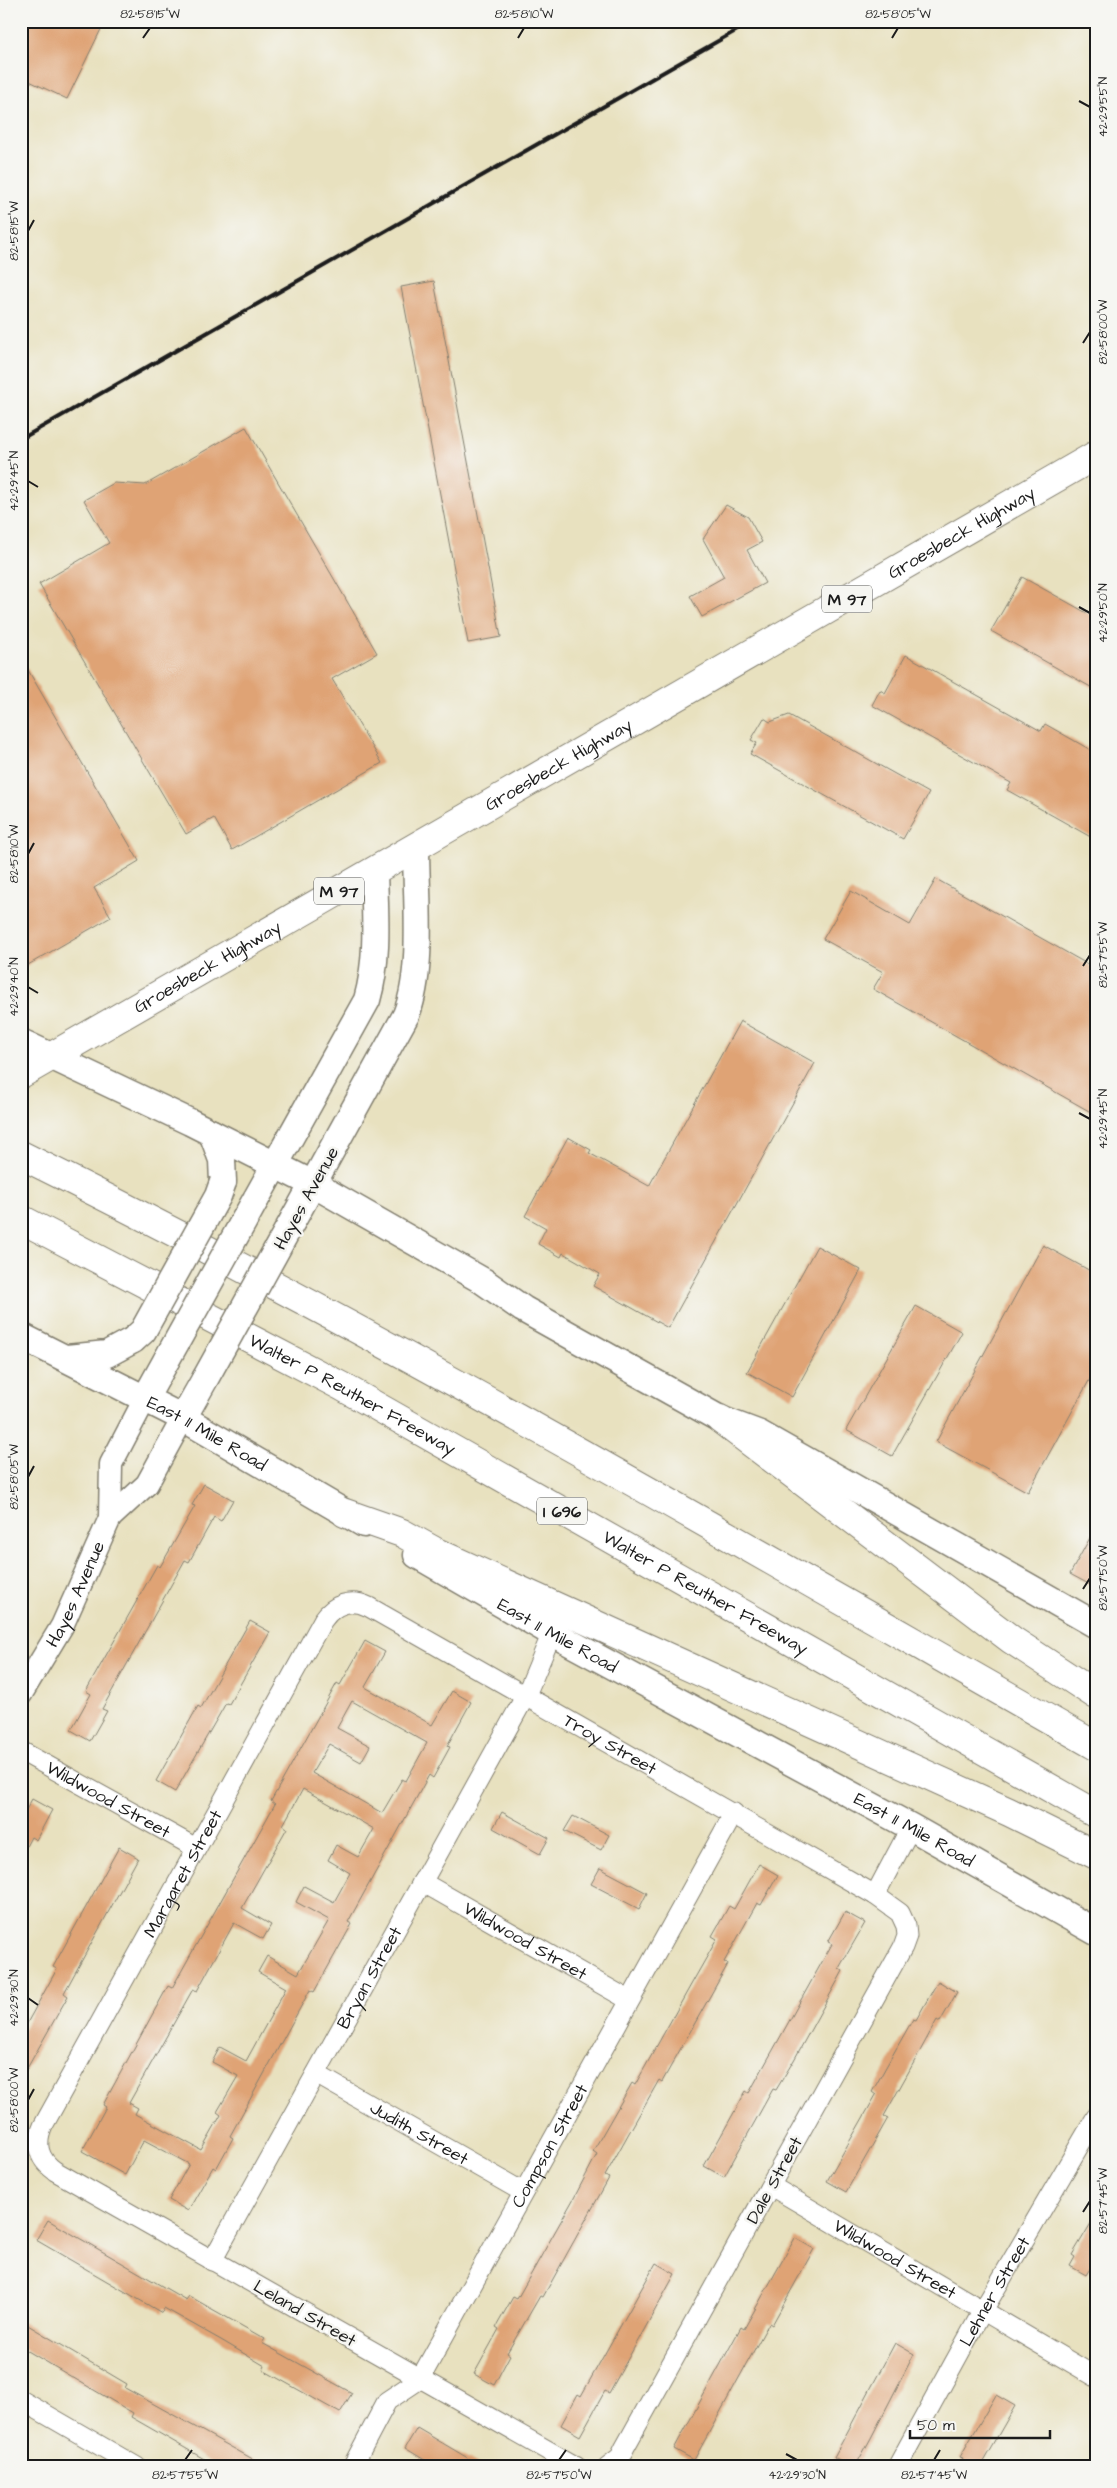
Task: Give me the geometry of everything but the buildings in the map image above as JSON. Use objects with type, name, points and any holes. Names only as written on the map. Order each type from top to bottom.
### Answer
[{"type":"main road","name":"Groesbeck Highway","points":[[21,1074],[1096,456]]},
{"type":"main road","name":"Hayes Avenue","points":[[183,1418],[406,1015],[412,998],[416,969],[416,847]]},
{"type":"main road","name":"Hayes Avenue","points":[[146,1397],[367,1000],[373,980],[375,961],[374,871]]},
{"type":"main road","points":[[21,1042],[276,1164],[313,1184],[483,1281],[523,1309],[720,1418],[760,1434],[1096,1625]]},
{"type":"main road","points":[[66,1358],[107,1354],[133,1340],[143,1331],[218,1196],[223,1182],[222,1160],[212,1133]]},
{"type":"main road","points":[[21,1155],[120,1204],[482,1398],[1096,1746]]},
{"type":"main road","name":"Walter P Reuther Freeway","points":[[21,1219],[341,1386],[1096,1814]]},
{"type":"main road","name":"East 11 Mile Road","points":[[21,1336],[146,1397],[552,1633],[911,1826],[1096,1932]]},
{"type":"main road","points":[[720,1418],[1012,1640],[1096,1695]]},
{"type":"main road","points":[[345,1513],[402,1533],[447,1557],[1009,1812],[1096,1855]]},
{"type":"street","name":"Hayes Avenue","points":[[110,1518],[111,1464],[146,1397]]},
{"type":"street","name":"Hayes Avenue","points":[[21,1694],[62,1626],[110,1518],[146,1484],[183,1418]]},
{"type":"street","name":"Troy Street","points":[[344,1603],[361,1603],[734,1813],[875,1895]]},
{"type":"street","name":"Margaret Street","points":[[40,2153],[39,2135],[43,2126],[196,1848],[323,1620],[335,1607],[344,1603]]},
{"type":"street","name":"Bryan Street","points":[[212,2261],[526,1695],[552,1633]]},
{"type":"street","name":"Wildwood Street","points":[[21,1751],[196,1848]]},
{"type":"street","name":"Compson Street","points":[[352,2467],[387,2401],[420,2379],[734,1813]]},
{"type":"street","points":[[875,1895],[911,1826]]},
{"type":"street","name":"Wildwood Street","points":[[422,1882],[629,2000]]},
{"type":"street","name":"Dale Street","points":[[607,2467],[622,2452],[903,1947],[906,1931],[900,1914],[875,1895]]},
{"type":"street","name":"Judith Street","points":[[316,2074],[523,2192]]},
{"type":"street","name":"Lehner Street","points":[[897,2467],[982,2312],[1096,2117]]},
{"type":"street","name":"Leland Street","points":[[40,2153],[43,2160],[55,2171],[577,2467]]},
{"type":"street","name":"Wildwood Street","points":[[771,2186],[982,2312],[1096,2377]]},
{"type":"street","points":[[21,2400],[138,2467]]},
{"type":"railway","points":[[21,439],[753,21]]}]
